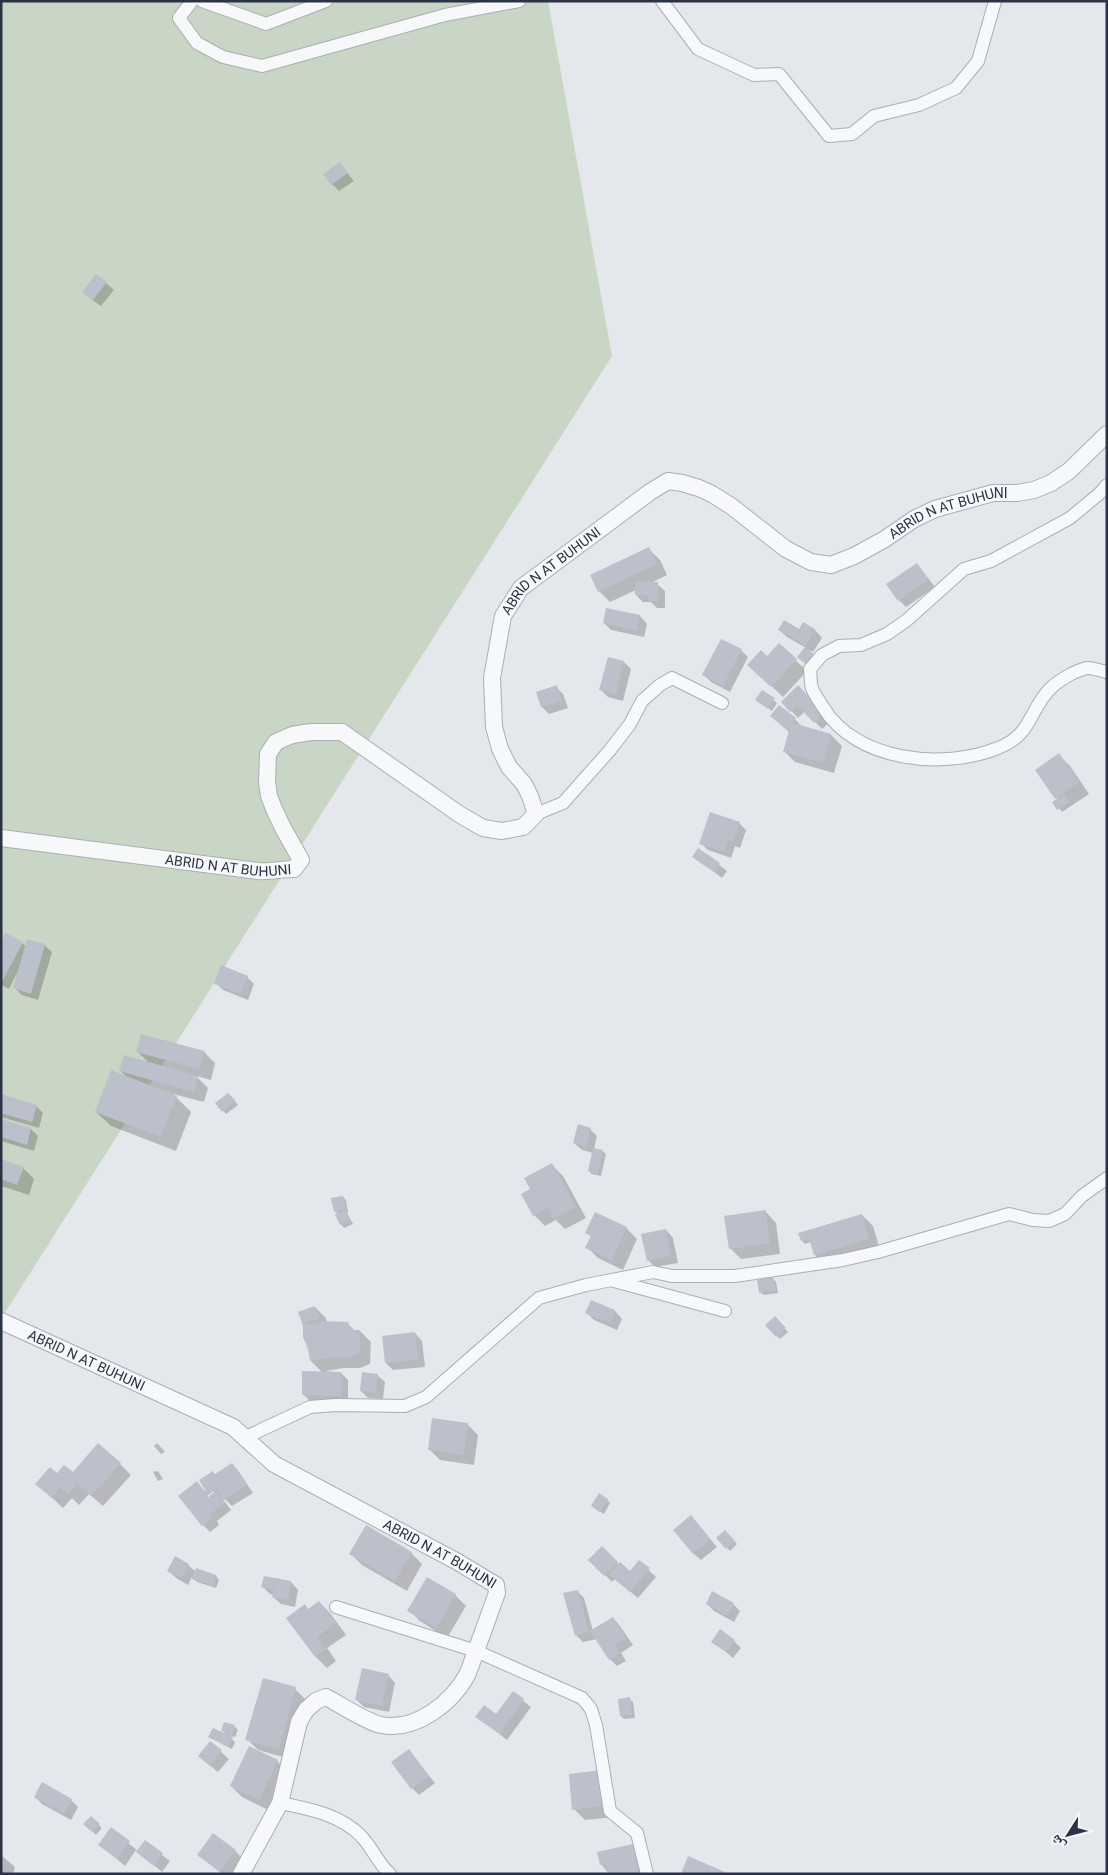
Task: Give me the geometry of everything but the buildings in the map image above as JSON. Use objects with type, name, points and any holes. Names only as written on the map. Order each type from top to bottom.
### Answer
[{"type":"street","points":[[192,1],[179,18],[197,43],[223,57],[262,66],[445,15],[519,1]]},
{"type":"street","points":[[202,1],[266,24],[326,1]]},
{"type":"street","points":[[662,1],[698,49],[754,75],[779,74],[829,136],[852,134],[874,116],[919,105],[956,88],[978,61],[995,1]]},
{"type":"street","name":"ABRID N AT BUHUNI","points":[[1,838],[258,871],[270,872],[294,869],[301,860],[283,828],[269,796],[266,765],[268,754],[276,742],[292,735],[311,732],[342,732],[459,814],[483,828],[502,831],[523,827],[536,814],[524,784],[509,767],[500,749],[494,727],[492,678],[503,616],[521,588],[650,492],[668,481],[682,482],[699,488],[730,506],[786,550],[812,562],[831,565],[854,556],[914,519],[935,509],[993,493],[1017,493],[1034,490],[1051,483],[1069,471],[1107,434]]},
{"type":"street","points":[[1107,485],[1070,518],[991,561],[964,569],[907,620],[886,634],[861,645],[839,646],[822,656],[810,669],[812,688],[826,713],[849,736],[879,750],[915,758],[935,759],[960,759],[979,755],[1010,743],[1028,726],[1033,714],[1051,688],[1063,678],[1088,668],[1107,672]]},
{"type":"street","points":[[536,814],[563,803],[610,750],[630,724],[642,701],[660,685],[672,678],[722,703]]},
{"type":"street","points":[[246,1437],[310,1408],[336,1405],[405,1406],[426,1397],[539,1298],[610,1280],[653,1272],[672,1276],[735,1276],[860,1256],[1009,1214],[1033,1220],[1049,1221],[1065,1214],[1082,1196],[1107,1178]]},
{"type":"street","points":[[610,1280],[725,1311]]},
{"type":"street","name":"ABRID N AT BUHUNI","points":[[1,1321],[233,1427],[274,1464],[456,1561],[496,1585],[498,1593],[463,1681],[440,1706],[422,1718],[404,1726],[380,1725],[326,1697],[306,1710],[299,1722],[280,1802],[241,1874]]},
{"type":"street","points":[[336,1607],[476,1651],[582,1698],[591,1709],[596,1725],[610,1811],[637,1833],[647,1874]]},
{"type":"street","points":[[280,1802],[317,1810],[350,1828],[362,1837],[390,1874]]},
{"type":"green space","points":[[1,1],[548,1],[612,356],[1,1319]]}]
